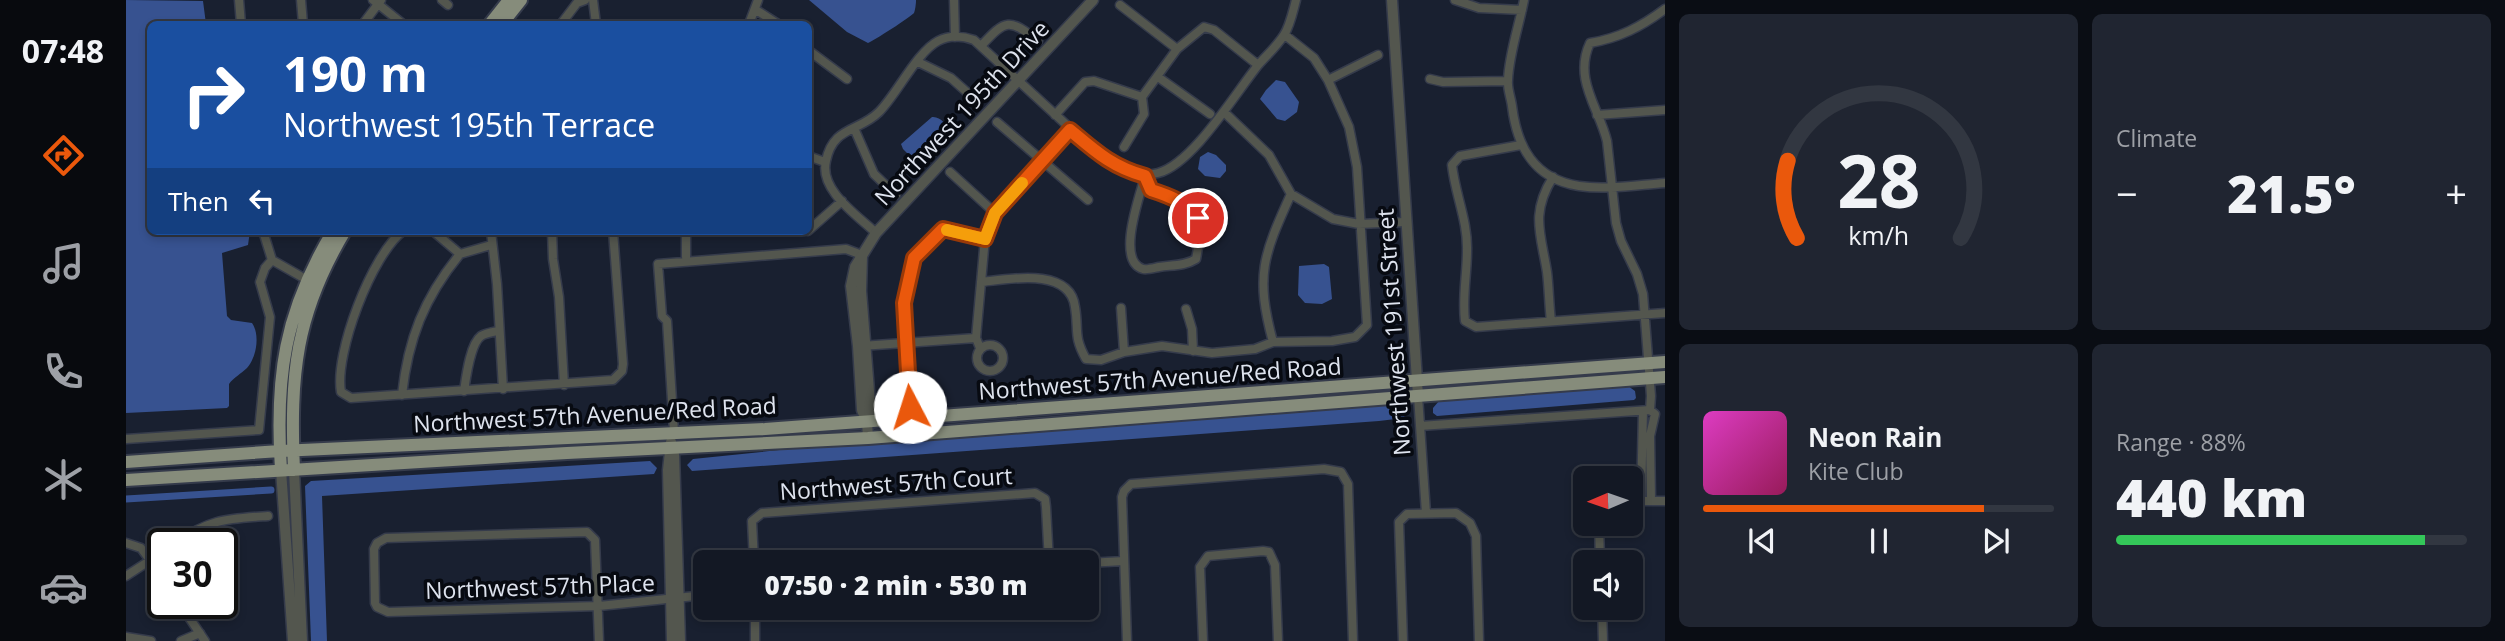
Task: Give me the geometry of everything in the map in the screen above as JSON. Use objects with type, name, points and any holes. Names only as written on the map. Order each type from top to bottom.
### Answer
[{"type":"main road","points":[[492,21],[509,0]]},
{"type":"main road","points":[[504,21],[521,0]]},
{"type":"main road","points":[[312,283],[331,235]]},
{"type":"main road","points":[[288,470],[287,450],[278,410],[282,358],[292,321],[342,235]]},
{"type":"main road","name":"Northwest 57th Avenue/Red Road","points":[[126,462],[287,450],[765,429],[1665,362]]},
{"type":"main road","name":"Northwest 57th Avenue/Red Road","points":[[126,480],[868,438],[1665,377]]},
{"type":"street","points":[[239,0],[241,21]]},
{"type":"street","points":[[301,0],[303,21]]},
{"type":"street","points":[[563,21],[577,3],[585,0]]},
{"type":"street","points":[[593,0],[596,21]]},
{"type":"street","points":[[750,21],[758,0]]},
{"type":"street","points":[[954,0],[955,37]]},
{"type":"street","name":"Northwest 195th Drive","points":[[868,438],[867,422],[871,415],[851,286],[855,267],[876,233],[1093,0]]},
{"type":"street","points":[[876,233],[842,201],[828,183],[825,162],[833,143],[841,133],[878,114],[933,44],[940,40],[955,37],[974,40],[1107,162],[1145,176],[1162,172],[1183,159],[1224,112],[1258,65],[1285,35],[1296,0]]},
{"type":"street","name":"Northwest 191st Street","points":[[1392,0],[1426,513]]},
{"type":"street","points":[[1455,0],[1479,8],[1522,10]]},
{"type":"street","points":[[1524,0],[1508,81],[1514,126],[1521,145],[1536,166],[1553,177],[1577,186],[1665,183]]},
{"type":"street","points":[[1643,466],[1650,378],[1645,315],[1637,274],[1621,241],[1616,223],[1607,141],[1584,72],[1590,43],[1612,39],[1642,26],[1665,8],[1661,0]]},
{"type":"street","points":[[365,21],[377,2],[399,21]]},
{"type":"street","points":[[1120,5],[1177,49]]},
{"type":"street","points":[[755,10],[773,21]]},
{"type":"street","points":[[981,46],[1006,23],[1016,24],[1038,41]]},
{"type":"street","points":[[1124,147],[1144,114],[1142,97],[1177,49],[1204,27],[1214,30],[1258,65]]},
{"type":"street","points":[[981,282],[1026,278],[1057,282],[1070,291],[1075,305],[1077,343],[1086,359],[1101,360],[1124,352],[1162,346],[1212,353],[1255,349],[1273,342],[1332,341],[1355,337],[1367,325],[1357,167],[1349,127],[1328,80],[1314,58],[1285,35]]},
{"type":"street","points":[[812,53],[847,79]]},
{"type":"street","points":[[1328,80],[1378,55]]},
{"type":"street","points":[[918,62],[951,78],[978,102]]},
{"type":"street","points":[[1158,77],[1210,114]]},
{"type":"street","points":[[1430,79],[1443,82],[1508,81]]},
{"type":"street","points":[[1055,115],[1085,82],[1094,81],[1142,97]]},
{"type":"street","points":[[1597,115],[1665,110]]},
{"type":"street","points":[[1224,112],[1269,155],[1291,194],[1333,219],[1359,224],[1405,222]]},
{"type":"street","points":[[998,122],[1088,200]]},
{"type":"street","points":[[854,128],[874,174],[896,195]]},
{"type":"street","points":[[980,348],[975,338],[985,239],[995,213],[1070,130]]},
{"type":"street","points":[[1521,145],[1460,156],[1452,165],[1465,223],[1467,250],[1462,298],[1465,321],[1476,327],[1665,313]]},
{"type":"street","points":[[812,157],[825,162]]},
{"type":"street","points":[[950,172],[995,213]]},
{"type":"street","points":[[1145,176],[1151,190],[1179,202],[1194,211],[1198,218],[1200,240],[1196,259],[1188,264],[1144,269],[1136,265],[1131,255],[1130,228],[1145,176]]},
{"type":"street","points":[[1551,321],[1547,272],[1538,237],[1539,212],[1553,177]]},
{"type":"street","points":[[1273,342],[1264,307],[1262,277],[1270,241],[1291,194]]},
{"type":"street","points":[[812,227],[842,201]]},
{"type":"street","points":[[910,407],[904,303],[914,258],[943,229],[985,239]]},
{"type":"street","points":[[264,235],[272,260],[312,283]]},
{"type":"street","points":[[400,235],[384,254],[370,279],[352,322],[339,380],[341,392],[351,398],[606,382],[618,376],[623,364],[613,235]]},
{"type":"street","points":[[438,235],[460,254]]},
{"type":"street","points":[[491,235],[497,284],[503,389]]},
{"type":"street","points":[[552,235],[564,385]]},
{"type":"street","points":[[686,235],[686,257]]},
{"type":"street","points":[[801,238],[804,235]]},
{"type":"street","points":[[402,395],[405,362],[422,311],[442,276],[460,254],[491,245]]},
{"type":"street","points":[[671,641],[679,562],[667,321],[662,316],[658,264],[846,250],[862,256]]},
{"type":"street","points":[[126,439],[259,430],[270,317],[260,282],[265,268],[272,260]]},
{"type":"street","points":[[1121,308],[1124,352]]},
{"type":"street","points":[[1186,309],[1192,329],[1193,351]]},
{"type":"street","points":[[464,391],[468,366],[478,339],[482,335],[498,331]]},
{"type":"street","points":[[862,346],[975,338]]},
{"type":"street","points":[[1420,426],[1646,411],[1655,414],[1650,436],[1651,499]]},
{"type":"street","points":[[1653,427],[1665,426]]},
{"type":"street","points":[[1127,641],[1122,497],[1131,484],[1324,469],[1341,472],[1348,484],[1353,641]]},
{"type":"street","points":[[288,470],[293,641]]},
{"type":"street","points":[[288,470],[302,641]]},
{"type":"street","name":"Northwest 57th Court","points":[[753,550],[754,518],[762,513],[1035,493],[1041,495],[1046,506],[1048,550]]},
{"type":"street","points":[[1643,500],[1665,500]]},
{"type":"street","points":[[1403,641],[1399,522],[1407,514],[1456,513],[1470,523],[1476,536],[1479,641]]},
{"type":"street","points":[[197,528],[226,519],[268,516]]},
{"type":"street","name":"Northwest 57th Place","points":[[599,606],[595,540],[587,532],[386,538],[376,543],[373,556],[374,596],[377,607],[388,612],[599,606],[693,598]]},
{"type":"street","points":[[126,544],[141,548],[147,555]]},
{"type":"street","points":[[1203,641],[1200,567],[1203,559],[1208,555],[1269,552],[1275,565],[1278,641]]},
{"type":"street","points":[[1099,562],[1125,561]]},
{"type":"street","points":[[126,576],[147,563]]},
{"type":"street","points":[[674,600],[680,641]]},
{"type":"street","points":[[599,606],[599,641]]},
{"type":"street","points":[[181,641],[202,637],[190,619]]},
{"type":"street","points":[[755,620],[755,641]]},
{"type":"street","points":[[1603,620],[1604,641]]},
{"type":"street","points":[[126,637],[151,641]]},
{"type":"water","points":[[126,0],[203,1],[206,21],[147,21],[147,235],[249,235],[248,245],[222,253],[227,316],[231,320],[252,323],[257,339],[255,352],[247,368],[229,384],[227,408],[126,413]]},
{"type":"water","points":[[809,0],[916,1],[912,15],[868,43],[847,32]]},
{"type":"water","points":[[1276,80],[1285,82],[1299,102],[1297,112],[1285,121],[1277,119],[1260,99]]},
{"type":"water","points":[[932,117],[943,122],[949,133],[923,160],[915,161],[901,144]]},
{"type":"water","points":[[1208,152],[1216,155],[1226,165],[1226,171],[1220,178],[1205,176],[1198,169],[1200,157]]},
{"type":"water","points":[[1324,264],[1329,267],[1332,299],[1322,304],[1305,303],[1298,295],[1299,266]]},
{"type":"water","points":[[1628,386],[1635,391],[1634,400],[1437,416],[1433,413],[1433,408],[1439,401]]},
{"type":"water","points":[[1402,404],[1406,409],[1404,418],[1379,421],[692,471],[687,465],[693,459],[857,442]]},
{"type":"water","points":[[650,461],[657,468],[654,474],[322,496],[327,641],[311,641],[305,486],[311,481]]},
{"type":"waterway","points":[[126,499],[271,490]]},
{"type":"slow traffic","points":[[947,230],[985,239],[995,213],[1022,183]]},
{"type":"route","points":[[910,407],[904,303],[914,258],[943,229],[985,239],[995,213],[1070,130],[1107,162],[1145,176],[1151,190],[1179,202],[1194,211],[1198,218]]}]
